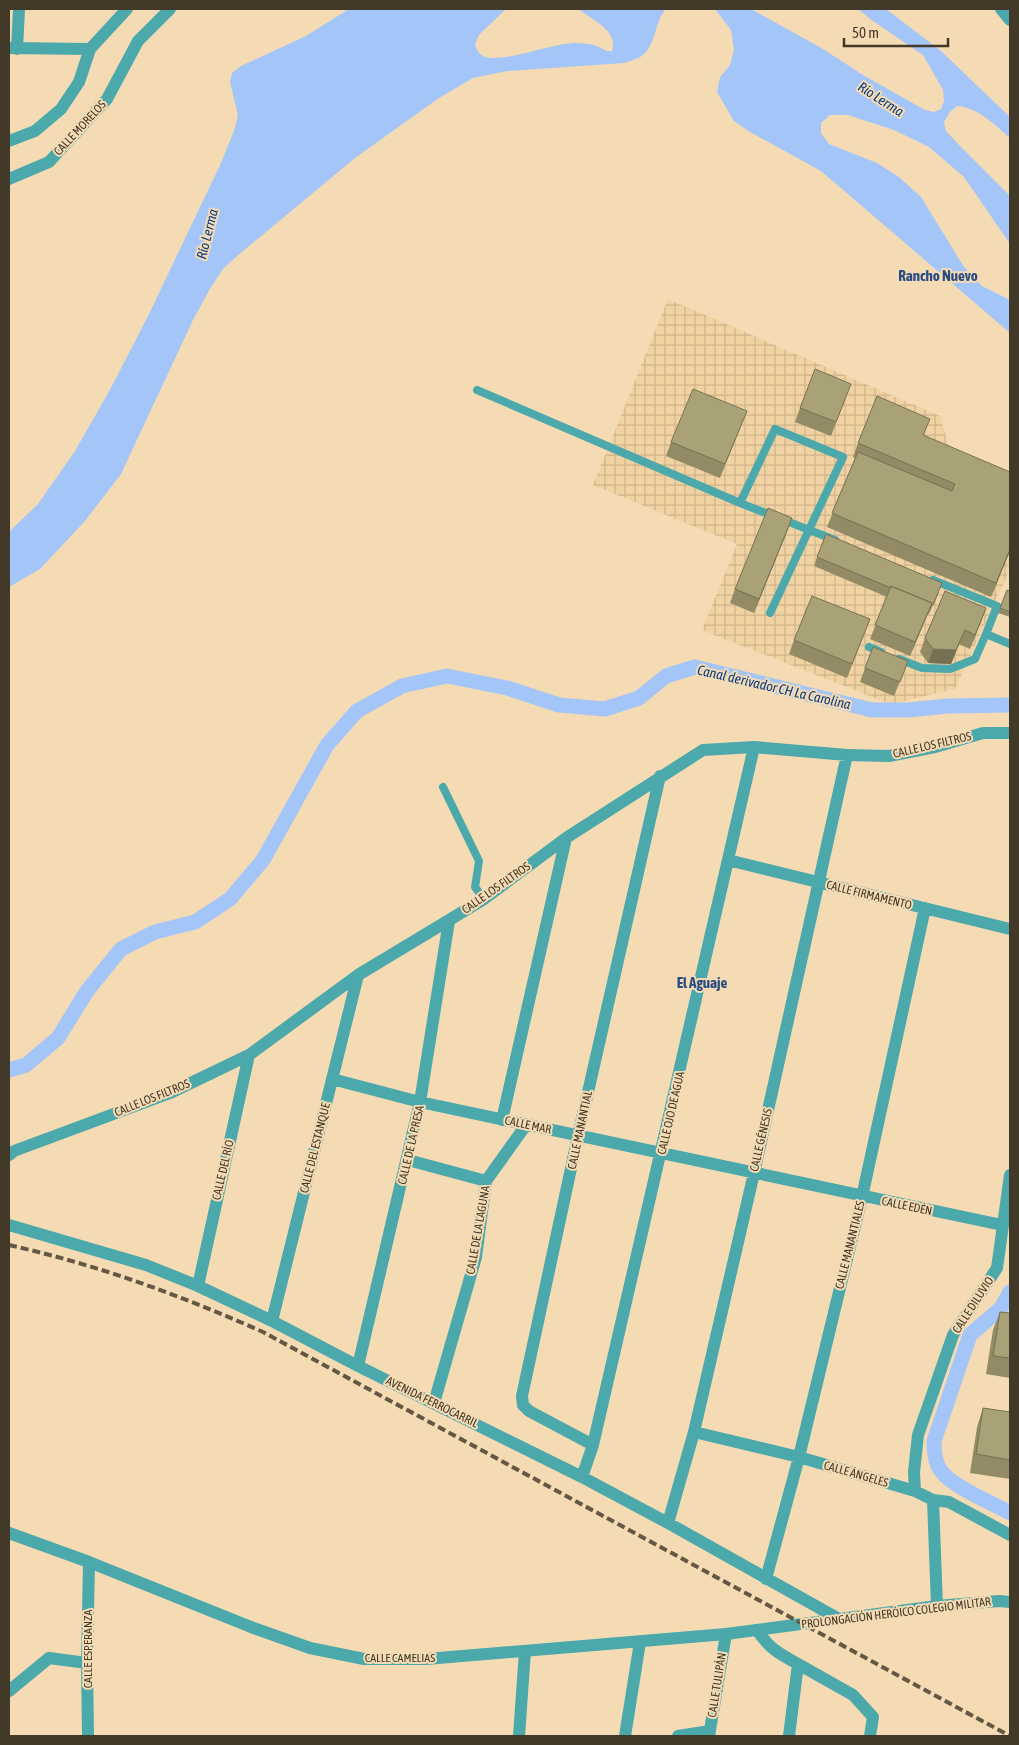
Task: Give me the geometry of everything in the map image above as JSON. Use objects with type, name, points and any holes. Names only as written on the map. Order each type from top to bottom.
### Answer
[{"type":"street","points":[[19,9],[13,48],[90,49]]},
{"type":"street","points":[[9,141],[35,131],[61,109],[79,82],[90,49],[127,9]]},
{"type":"street","name":"CALLE MORELOS","points":[[9,180],[49,162],[107,99],[138,42],[170,9]]},
{"type":"street","points":[[1001,9],[1010,20]]},
{"type":"street","name":"CALLE LOS FILTROS","points":[[9,1155],[14,1151],[170,1093],[249,1055],[358,975],[484,899],[566,838],[703,750],[754,747],[847,755],[889,756],[935,747],[983,733],[1010,733]]},
{"type":"street","name":"CALLE OJO DE AGUA","points":[[582,1477],[593,1445],[754,747]]},
{"type":"street","name":"CALLE GÉNESIS","points":[[668,1523],[694,1432],[847,755]]},
{"type":"street","name":"CALLE MANANTIAL","points":[[593,1445],[529,1412],[523,1405],[522,1396],[578,1136],[660,776]]},
{"type":"street","points":[[502,1120],[566,838]]},
{"type":"street","name":"CALLE FIRMAMENTO","points":[[728,860],[1010,929]]},
{"type":"street","name":"CALLE MANANTIALES","points":[[766,1579],[799,1457],[862,1197],[925,908]]},
{"type":"street","name":"CALLE DE LA PRESA","points":[[358,1366],[408,1160],[420,1102],[449,921]]},
{"type":"street","name":"CALLE DEL ESTANQUE","points":[[272,1320],[358,975]]},
{"type":"street","name":"CALLE DEL RÍO","points":[[198,1286],[249,1055]]},
{"type":"street","name":"CALLE MAR","points":[[332,1079],[420,1102],[754,1173]]},
{"type":"street","name":"CALLE DE LA LAGUNA","points":[[434,1403],[476,1257],[486,1181],[526,1125]]},
{"type":"street","points":[[408,1160],[486,1181]]},
{"type":"street","name":"CALLE EDÉN","points":[[754,1173],[1002,1225]]},
{"type":"street","name":"CALLE DILUVIO","points":[[915,1491],[914,1472],[918,1435],[953,1335],[997,1268],[1010,1175]]},
{"type":"street","name":"AVENIDA FERROCARRIL","points":[[9,1225],[146,1265],[198,1286],[272,1320],[358,1366],[582,1477],[839,1619]]},
{"type":"street","name":"CALLE ÁNGELES","points":[[694,1432],[799,1457],[915,1491],[934,1500],[949,1502],[1010,1535]]},
{"type":"street","points":[[934,1500],[936,1606]]},
{"type":"street","name":"CALLE CAMELIAS","points":[[9,1533],[310,1648],[364,1659],[426,1659],[640,1642],[783,1627]]},
{"type":"street","name":"CALLE ESPERANZA","points":[[88,1736],[89,1562]]},
{"type":"street","name":"PROLONGACIÓN HERÓICO COLEGIO MILITAR","points":[[783,1627],[936,1606],[999,1601],[1010,1602]]},
{"type":"street","points":[[757,1630],[775,1652],[853,1694],[873,1717],[870,1736]]},
{"type":"street","name":"CALLE TULIPÁN","points":[[709,1734],[726,1634]]},
{"type":"street","points":[[625,1736],[640,1642]]},
{"type":"street","points":[[525,1651],[519,1736],[532,1736]]},
{"type":"street","points":[[9,1691],[49,1658],[87,1663]]},
{"type":"street","points":[[789,1736],[798,1664]]},
{"type":"street","points":[[678,1736],[709,1734]]},
{"type":"lane","points":[[477,390],[740,503],[844,544]]},
{"type":"lane","points":[[740,503],[775,429],[844,458],[770,612]]},
{"type":"lane","points":[[869,647],[922,668],[950,669],[975,659],[997,606],[925,577]]},
{"type":"lane","points":[[986,634],[1010,642]]},
{"type":"lane","points":[[442,787],[478,860],[475,887],[484,899]]},
{"type":"shaded area","points":[[668,299],[940,416],[949,448],[1010,476],[1010,569],[955,689],[890,704],[702,630],[737,544],[593,485]]},
{"type":"water","name":"Río Lerma","points":[[349,9],[506,9],[479,35],[475,44],[480,54],[491,58],[515,55],[569,43],[589,44],[612,51],[613,44],[608,31],[579,9],[666,9],[659,20],[648,50],[634,60],[624,63],[507,71],[473,78],[439,98],[355,158],[237,256],[223,269],[193,320],[121,474],[85,521],[40,569],[9,587],[9,532],[38,504],[75,451],[112,386],[149,314],[221,163],[234,131],[238,115],[230,82],[232,73],[241,66],[306,36]]},
{"type":"water","name":"Río Lerma","points":[[715,9],[751,9],[823,49],[863,75],[925,110],[934,112],[941,109],[944,101],[943,90],[923,55],[858,9],[886,9],[941,51],[1010,117],[1010,138],[986,118],[965,107],[957,106],[950,112],[944,122],[946,131],[1010,196],[1010,244],[964,177],[929,147],[894,130],[848,115],[830,115],[821,123],[821,133],[829,144],[877,163],[899,177],[921,197],[964,267],[982,286],[1010,300],[1010,333],[821,171],[750,132],[734,121],[717,92],[720,77],[730,65],[734,50],[731,30]]},
{"type":"building","points":[[815,369],[851,384],[836,422],[800,408]]},
{"type":"building","points":[[693,389],[747,411],[725,464],[671,442]]},
{"type":"building","points":[[877,396],[930,419],[923,435],[1010,472],[1010,549],[996,583],[832,513],[858,452],[952,491],[955,484],[858,443]]},
{"type":"building","points":[[768,508],[792,518],[759,599],[735,589]]},
{"type":"building","points":[[826,534],[942,583],[933,605],[817,557]]},
{"type":"building","points":[[891,586],[932,603],[915,642],[875,625]]},
{"type":"building","points":[[1007,590],[1010,591],[1010,612],[1000,608]]},
{"type":"building","points":[[945,591],[986,608],[975,635],[965,630],[956,650],[933,649],[925,638]]},
{"type":"building","points":[[812,596],[870,619],[852,664],[794,640]]},
{"type":"building","points":[[873,647],[908,661],[900,682],[865,668]]},
{"type":"building","points":[[1000,1312],[1010,1313],[1010,1358],[993,1356]]},
{"type":"building","points":[[983,1408],[1010,1412],[1010,1460],[976,1454]]},
{"type":"waterway","name":"Canal derivador CH La Carolina","points":[[9,1070],[26,1065],[58,1038],[87,991],[121,949],[155,932],[195,922],[230,899],[263,860],[327,745],[357,711],[402,686],[447,676],[507,688],[559,705],[605,709],[639,698],[666,676],[695,667],[872,710],[1010,705]]},
{"type":"waterway","points":[[1010,1292],[1001,1308],[970,1335],[934,1441],[937,1464],[947,1477],[963,1489],[1010,1513]]},
{"type":"railway","points":[[9,1245],[75,1262],[138,1282],[170,1293],[263,1332],[1010,1736]]},
{"type":"district","name":"Rancho Nuevo","points":[[938,276]]},
{"type":"district","name":"El Aguaje","points":[[702,983]]}]
